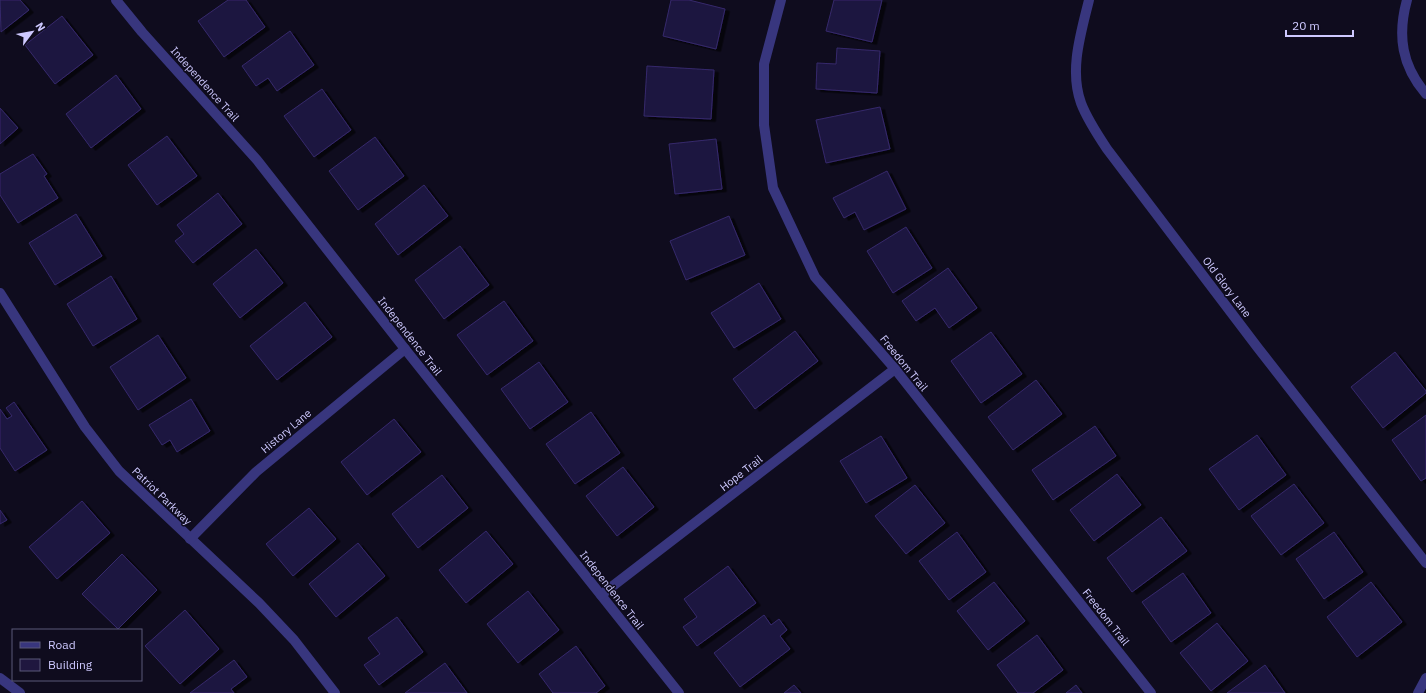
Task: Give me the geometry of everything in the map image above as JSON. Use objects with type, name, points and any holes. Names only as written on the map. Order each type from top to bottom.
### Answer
[{"type":"street","name":"Independence Trail","points":[[116,0],[142,32],[257,160],[405,349],[679,693]]},
{"type":"street","name":"Freedom Trail","points":[[781,0],[764,64],[764,125],[773,188],[815,277],[895,369],[1151,693]]},
{"type":"street","name":"Old Glory Lane","points":[[1089,0],[1077,49],[1078,89],[1088,119],[1106,149],[1248,335],[1426,563]]},
{"type":"street","points":[[1407,0],[1402,26],[1403,51],[1410,70],[1426,94]]},
{"type":"street","name":"Patriot Parkway","points":[[0,293],[85,427],[119,471],[190,540],[259,603],[294,640],[335,693]]},
{"type":"street","name":"History Lane","points":[[190,540],[256,472],[405,349]]},
{"type":"street","name":"Hope Trail","points":[[601,595],[895,369]]},
{"type":"street","points":[[0,678],[20,693]]},
{"type":"street","points":[[1418,693],[1426,678]]},
{"type":"building","points":[[0,0],[20,0],[29,10],[1,32]]},
{"type":"building","points":[[228,0],[246,0],[265,27],[224,57],[198,21]]},
{"type":"building","points":[[671,0],[689,0],[725,9],[716,49],[663,36]]},
{"type":"building","points":[[834,0],[882,0],[872,42],[826,31]]},
{"type":"building","points":[[62,16],[93,55],[55,84],[25,45]]},
{"type":"building","points":[[290,31],[314,65],[277,91],[268,78],[256,86],[242,66]]},
{"type":"building","points":[[837,48],[880,51],[877,93],[816,89],[817,63],[836,64]]},
{"type":"building","points":[[647,66],[714,70],[711,119],[644,116]]},
{"type":"building","points":[[116,75],[141,109],[91,148],[66,114]]},
{"type":"building","points":[[322,89],[351,130],[314,157],[284,116]]},
{"type":"building","points":[[880,107],[890,149],[826,163],[816,120]]},
{"type":"building","points":[[0,108],[18,128],[0,144]]},
{"type":"building","points":[[167,136],[197,176],[157,205],[128,165]]},
{"type":"building","points":[[375,137],[404,176],[358,210],[329,171]]},
{"type":"building","points":[[716,139],[722,189],[675,194],[669,144]]},
{"type":"building","points":[[33,154],[47,174],[44,176],[58,198],[18,223],[0,195],[0,174]]},
{"type":"building","points":[[887,171],[906,209],[864,230],[855,212],[844,218],[833,198]]},
{"type":"building","points":[[424,185],[448,216],[398,255],[375,224]]},
{"type":"building","points":[[218,193],[242,224],[193,263],[175,241],[184,234],[177,225]]},
{"type":"building","points":[[76,214],[102,256],[55,285],[29,243]]},
{"type":"building","points":[[729,216],[745,255],[686,280],[670,241]]},
{"type":"building","points":[[906,227],[932,268],[893,293],[867,251]]},
{"type":"building","points":[[460,246],[489,285],[444,319],[415,280]]},
{"type":"building","points":[[256,249],[283,283],[240,318],[213,284]]},
{"type":"building","points":[[948,268],[977,308],[949,328],[935,308],[916,321],[902,301]]},
{"type":"building","points":[[111,276],[137,319],[93,346],[67,304]]},
{"type":"building","points":[[759,283],[781,319],[734,348],[711,313]]},
{"type":"building","points":[[504,301],[533,341],[487,375],[457,335]]},
{"type":"building","points":[[305,302],[332,337],[277,380],[250,346]]},
{"type":"building","points":[[795,331],[818,361],[755,409],[733,379]]},
{"type":"building","points":[[991,332],[1022,374],[981,403],[951,361]]},
{"type":"building","points":[[158,335],[186,378],[138,410],[110,367]]},
{"type":"building","points":[[1395,352],[1426,391],[1426,393],[1383,428],[1351,387]]},
{"type":"building","points":[[539,362],[568,402],[530,429],[501,389]]},
{"type":"building","points":[[1036,380],[1062,414],[1013,450],[988,417]]},
{"type":"building","points":[[191,399],[210,431],[177,452],[170,440],[162,445],[149,425]]},
{"type":"building","points":[[14,402],[47,450],[15,471],[0,448],[0,409],[7,419],[12,416],[6,408]]},
{"type":"building","points":[[591,412],[620,453],[575,484],[546,444]]},
{"type":"building","points":[[1426,415],[1426,478],[1421,481],[1392,440]]},
{"type":"building","points":[[394,419],[421,452],[367,495],[341,462]]},
{"type":"building","points":[[1095,426],[1116,456],[1053,500],[1032,470]]},
{"type":"building","points":[[1257,435],[1286,475],[1239,510],[1209,469]]},
{"type":"building","points":[[881,436],[907,478],[866,503],[840,461]]},
{"type":"building","points":[[623,467],[654,507],[617,536],[586,496]]},
{"type":"building","points":[[1117,474],[1141,505],[1094,541],[1070,510]]},
{"type":"building","points":[[442,475],[468,508],[418,548],[392,514]]},
{"type":"building","points":[[1294,484],[1324,523],[1281,555],[1251,516]]},
{"type":"building","points":[[915,485],[945,523],[906,554],[875,516]]},
{"type":"building","points":[[82,501],[110,533],[57,579],[29,547]]},
{"type":"building","points":[[309,508],[336,539],[293,576],[266,544]]},
{"type":"building","points":[[0,510],[7,520],[0,524]]},
{"type":"building","points":[[1161,517],[1187,551],[1132,592],[1107,558]]},
{"type":"building","points":[[486,531],[513,564],[466,603],[439,570]]},
{"type":"building","points":[[957,532],[986,572],[949,600],[919,561]]},
{"type":"building","points":[[1334,532],[1363,572],[1324,599],[1296,559]]},
{"type":"building","points":[[358,543],[385,576],[336,617],[309,584]]},
{"type":"building","points":[[122,554],[157,590],[118,629],[82,594]]},
{"type":"building","points":[[728,566],[756,603],[697,646],[683,627],[697,617],[684,599]]},
{"type":"building","points":[[1183,573],[1211,613],[1171,642],[1142,602]]},
{"type":"building","points":[[994,582],[1025,621],[988,650],[957,611]]},
{"type":"building","points":[[1371,582],[1402,622],[1357,657],[1327,617]]},
{"type":"building","points":[[528,591],[559,630],[518,663],[487,624]]},
{"type":"building","points":[[185,610],[219,649],[180,684],[145,646]]},
{"type":"building","points":[[764,615],[771,625],[779,619],[787,630],[780,636],[790,649],[740,687],[714,653]]},
{"type":"building","points":[[397,617],[423,652],[379,685],[364,665],[380,654],[368,638]]},
{"type":"building","points":[[1217,623],[1248,661],[1211,691],[1180,653]]},
{"type":"building","points":[[1037,635],[1063,670],[1033,693],[1018,693],[997,665]]},
{"type":"building","points":[[576,646],[605,686],[596,693],[553,693],[539,674]]},
{"type":"building","points":[[234,660],[247,677],[231,689],[234,693],[190,693]]},
{"type":"building","points":[[445,663],[467,693],[405,693]]},
{"type":"building","points":[[1265,665],[1285,693],[1227,693]]},
{"type":"building","points":[[794,685],[801,693],[784,693]]},
{"type":"building","points":[[1076,685],[1082,693],[1066,693]]}]
